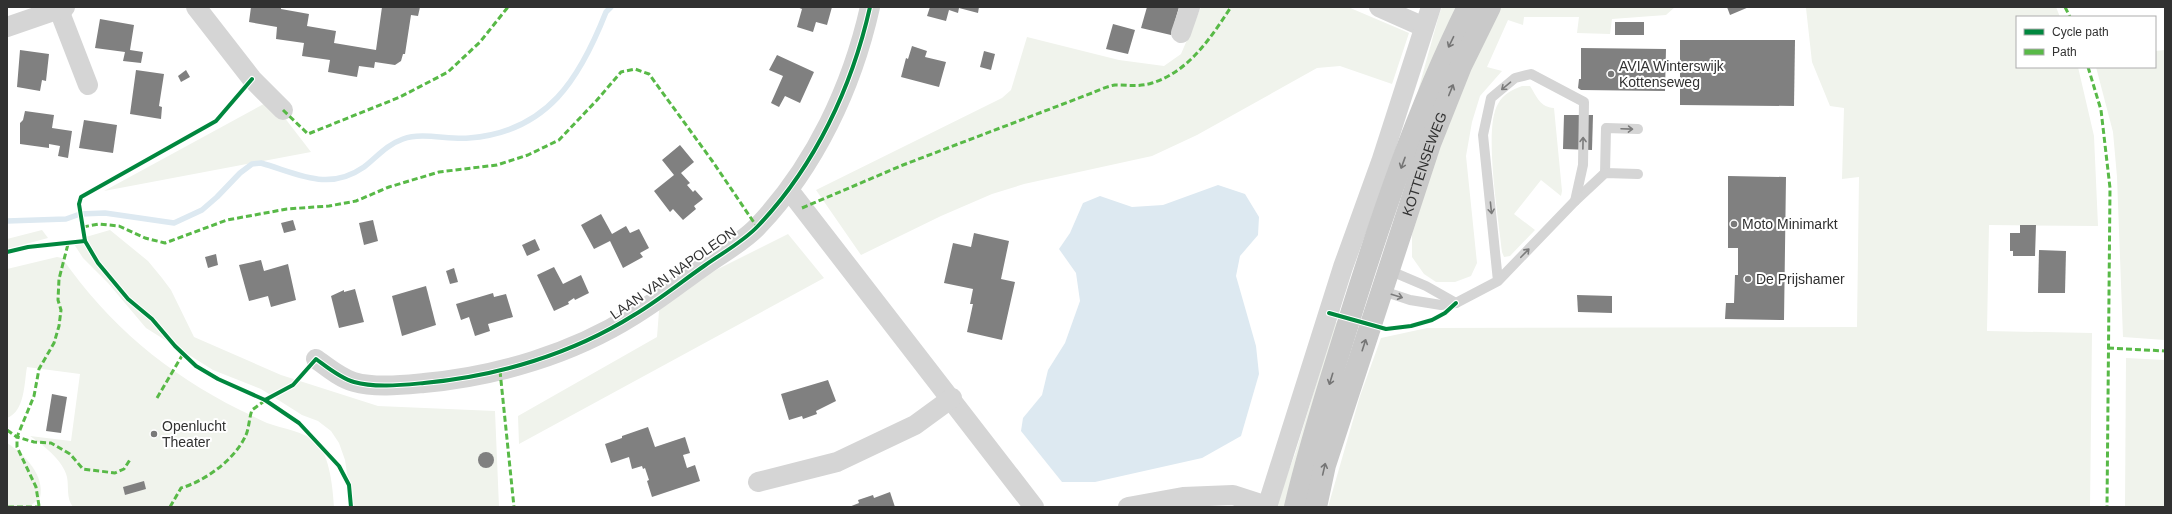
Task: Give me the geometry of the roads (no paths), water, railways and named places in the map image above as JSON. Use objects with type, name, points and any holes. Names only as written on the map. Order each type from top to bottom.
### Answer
[{"type":"main road","name":"KOTTENSEWEG","points":[[1295,507],[1305,462],[1363,274],[1445,53],[1468,7]]},
{"type":"main road","name":"KOTTENSEWEG","points":[[1316,507],[1325,465],[1430,144],[1461,66],[1490,7]]},
{"type":"street","points":[[196,7],[252,79],[283,110]]},
{"type":"street","name":"LAAN VAN NAPOLEON","points":[[316,359],[354,382],[406,384],[471,377],[540,358],[611,328],[657,300],[757,227],[789,190],[820,141],[833,114],[858,51],[870,7]]},
{"type":"street","points":[[1181,33],[1190,7]]},
{"type":"street","points":[[1379,7],[1424,27]]},
{"type":"street","points":[[1128,507],[1184,497],[1233,495],[1267,507],[1343,267],[1380,162],[1431,7]]},
{"type":"street","points":[[7,27],[62,8],[88,85]]},
{"type":"street","points":[[789,190],[952,398],[1034,507]]},
{"type":"street","points":[[1343,267],[1363,274]]},
{"type":"street","points":[[758,482],[837,462],[915,425],[952,398]]},
{"type":"lane","points":[[1498,281],[1483,135],[1491,98],[1515,78],[1531,74],[1584,102],[1583,165],[1575,201]]},
{"type":"lane","points":[[1605,173],[1606,128],[1638,129]]},
{"type":"lane","points":[[1363,274],[1381,291],[1410,300],[1441,305],[1456,303],[1498,281],[1575,201],[1605,173],[1638,174]]},
{"type":"lane","points":[[1363,274],[1389,269],[1426,286],[1456,303]]},
{"type":"waterway","points":[[7,221],[66,219],[80,214],[105,213],[174,223],[202,210],[240,173],[252,164],[261,163],[301,176],[326,180],[351,174],[364,167],[387,148],[403,139],[419,136],[469,138],[497,134],[520,125],[540,113],[557,98],[585,59],[606,12],[611,7]]},
{"type":"place","name":"AVIA Winterswijk Kottenseweg","points":[[1611,74]]},
{"type":"place","name":"Moto Minimarkt","points":[[1734,224]]},
{"type":"place","name":"De Prijshamer","points":[[1748,279]]},
{"type":"place","name":"Openlucht Theater","points":[[154,434]]}]
